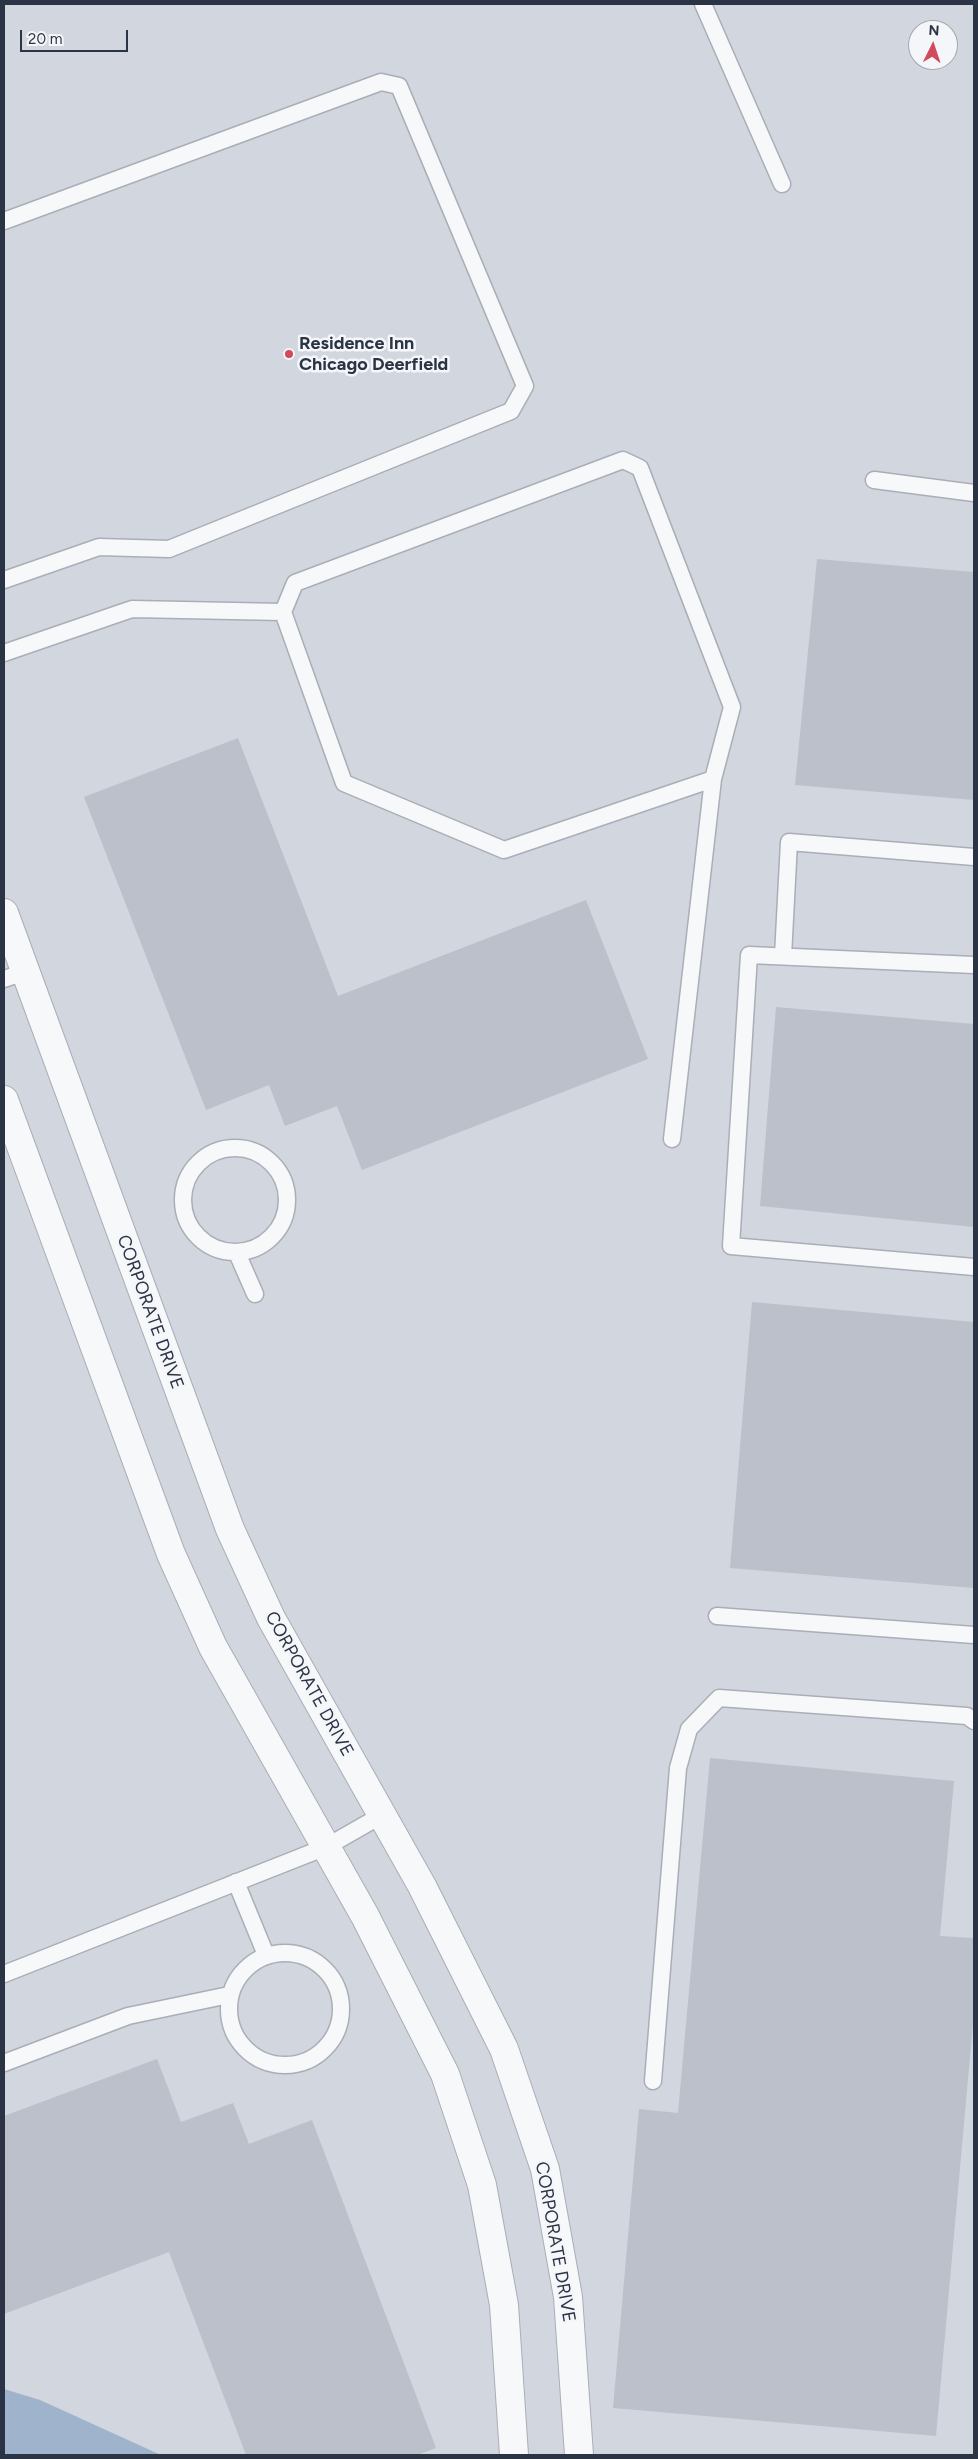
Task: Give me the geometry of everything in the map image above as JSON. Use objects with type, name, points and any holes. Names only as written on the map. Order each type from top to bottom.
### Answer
[{"type":"street","name":"CORPORATE DRIVE","points":[[4,913],[14,976],[230,1529],[271,1618],[422,1886],[504,2049],[545,2169],[568,2297],[579,2455]]},
{"type":"street","points":[[4,1100],[171,1554],[213,1647],[365,1916],[445,2074],[482,2185],[504,2305],[514,2455]]},
{"type":"lane","points":[[703,4],[782,184]]},
{"type":"lane","points":[[4,221],[381,82],[399,86],[525,386],[511,411],[169,549],[99,547],[4,580]]},
{"type":"lane","points":[[672,1139],[713,779],[732,707],[640,468],[623,460],[295,583],[283,612],[344,782],[504,850],[713,779]]},
{"type":"lane","points":[[874,480],[974,493]]},
{"type":"lane","points":[[4,653],[132,609],[283,612]]},
{"type":"lane","points":[[782,956],[789,842],[974,857]]},
{"type":"lane","points":[[974,964],[749,955],[731,1246],[974,1267]]},
{"type":"lane","points":[[235,1148],[251,1150],[268,1159],[280,1172],[286,1189],[287,1207],[282,1225],[270,1239],[255,1249],[237,1253],[220,1251],[193,1233],[185,1218],[182,1201],[184,1185],[192,1170],[204,1158],[218,1150],[235,1148]]},
{"type":"lane","points":[[237,1253],[256,1294]]},
{"type":"lane","points":[[717,1616],[974,1635]]},
{"type":"lane","points":[[653,2082],[678,1768],[689,1728],[719,1698],[967,1716],[974,1721]]},
{"type":"lane","points":[[4,1974],[326,1847],[382,1815]]},
{"type":"lane","points":[[236,1882],[266,1955]]},
{"type":"lane","points":[[284,1952],[303,1955],[319,1963],[332,1977],[340,1993],[341,2012],[337,2029],[328,2046],[314,2057],[296,2064],[277,2065],[259,2059],[244,2048],[233,2033],[228,2014],[229,1995],[237,1978],[249,1964],[266,1955],[284,1952]]},
{"type":"lane","points":[[4,2062],[128,2016],[229,1995]]},
{"type":"shaded area","points":[[4,4],[974,4],[974,2455],[4,2455]]},
{"type":"water","points":[[4,2389],[40,2400],[161,2455],[4,2455]]},
{"type":"building","points":[[817,559],[974,572],[974,800],[795,785]]},
{"type":"building","points":[[238,738],[338,996],[586,900],[648,1059],[362,1170],[337,1106],[285,1126],[269,1085],[206,1110],[84,797]]},
{"type":"building","points":[[776,1007],[974,1024],[974,1227],[760,1206]]},
{"type":"building","points":[[752,1302],[974,1322],[974,1588],[730,1568]]},
{"type":"building","points":[[710,1758],[954,1781],[940,1936],[974,1938],[974,2012],[936,2436],[613,2408],[639,2109],[678,2113]]},
{"type":"building","points":[[157,2059],[181,2122],[233,2103],[249,2144],[312,2120],[436,2448],[417,2455],[246,2455],[169,2252],[4,2314],[4,2116]]},
{"type":"place","name":"Residence Inn Chicago Deerfield","points":[[289,354]]}]
